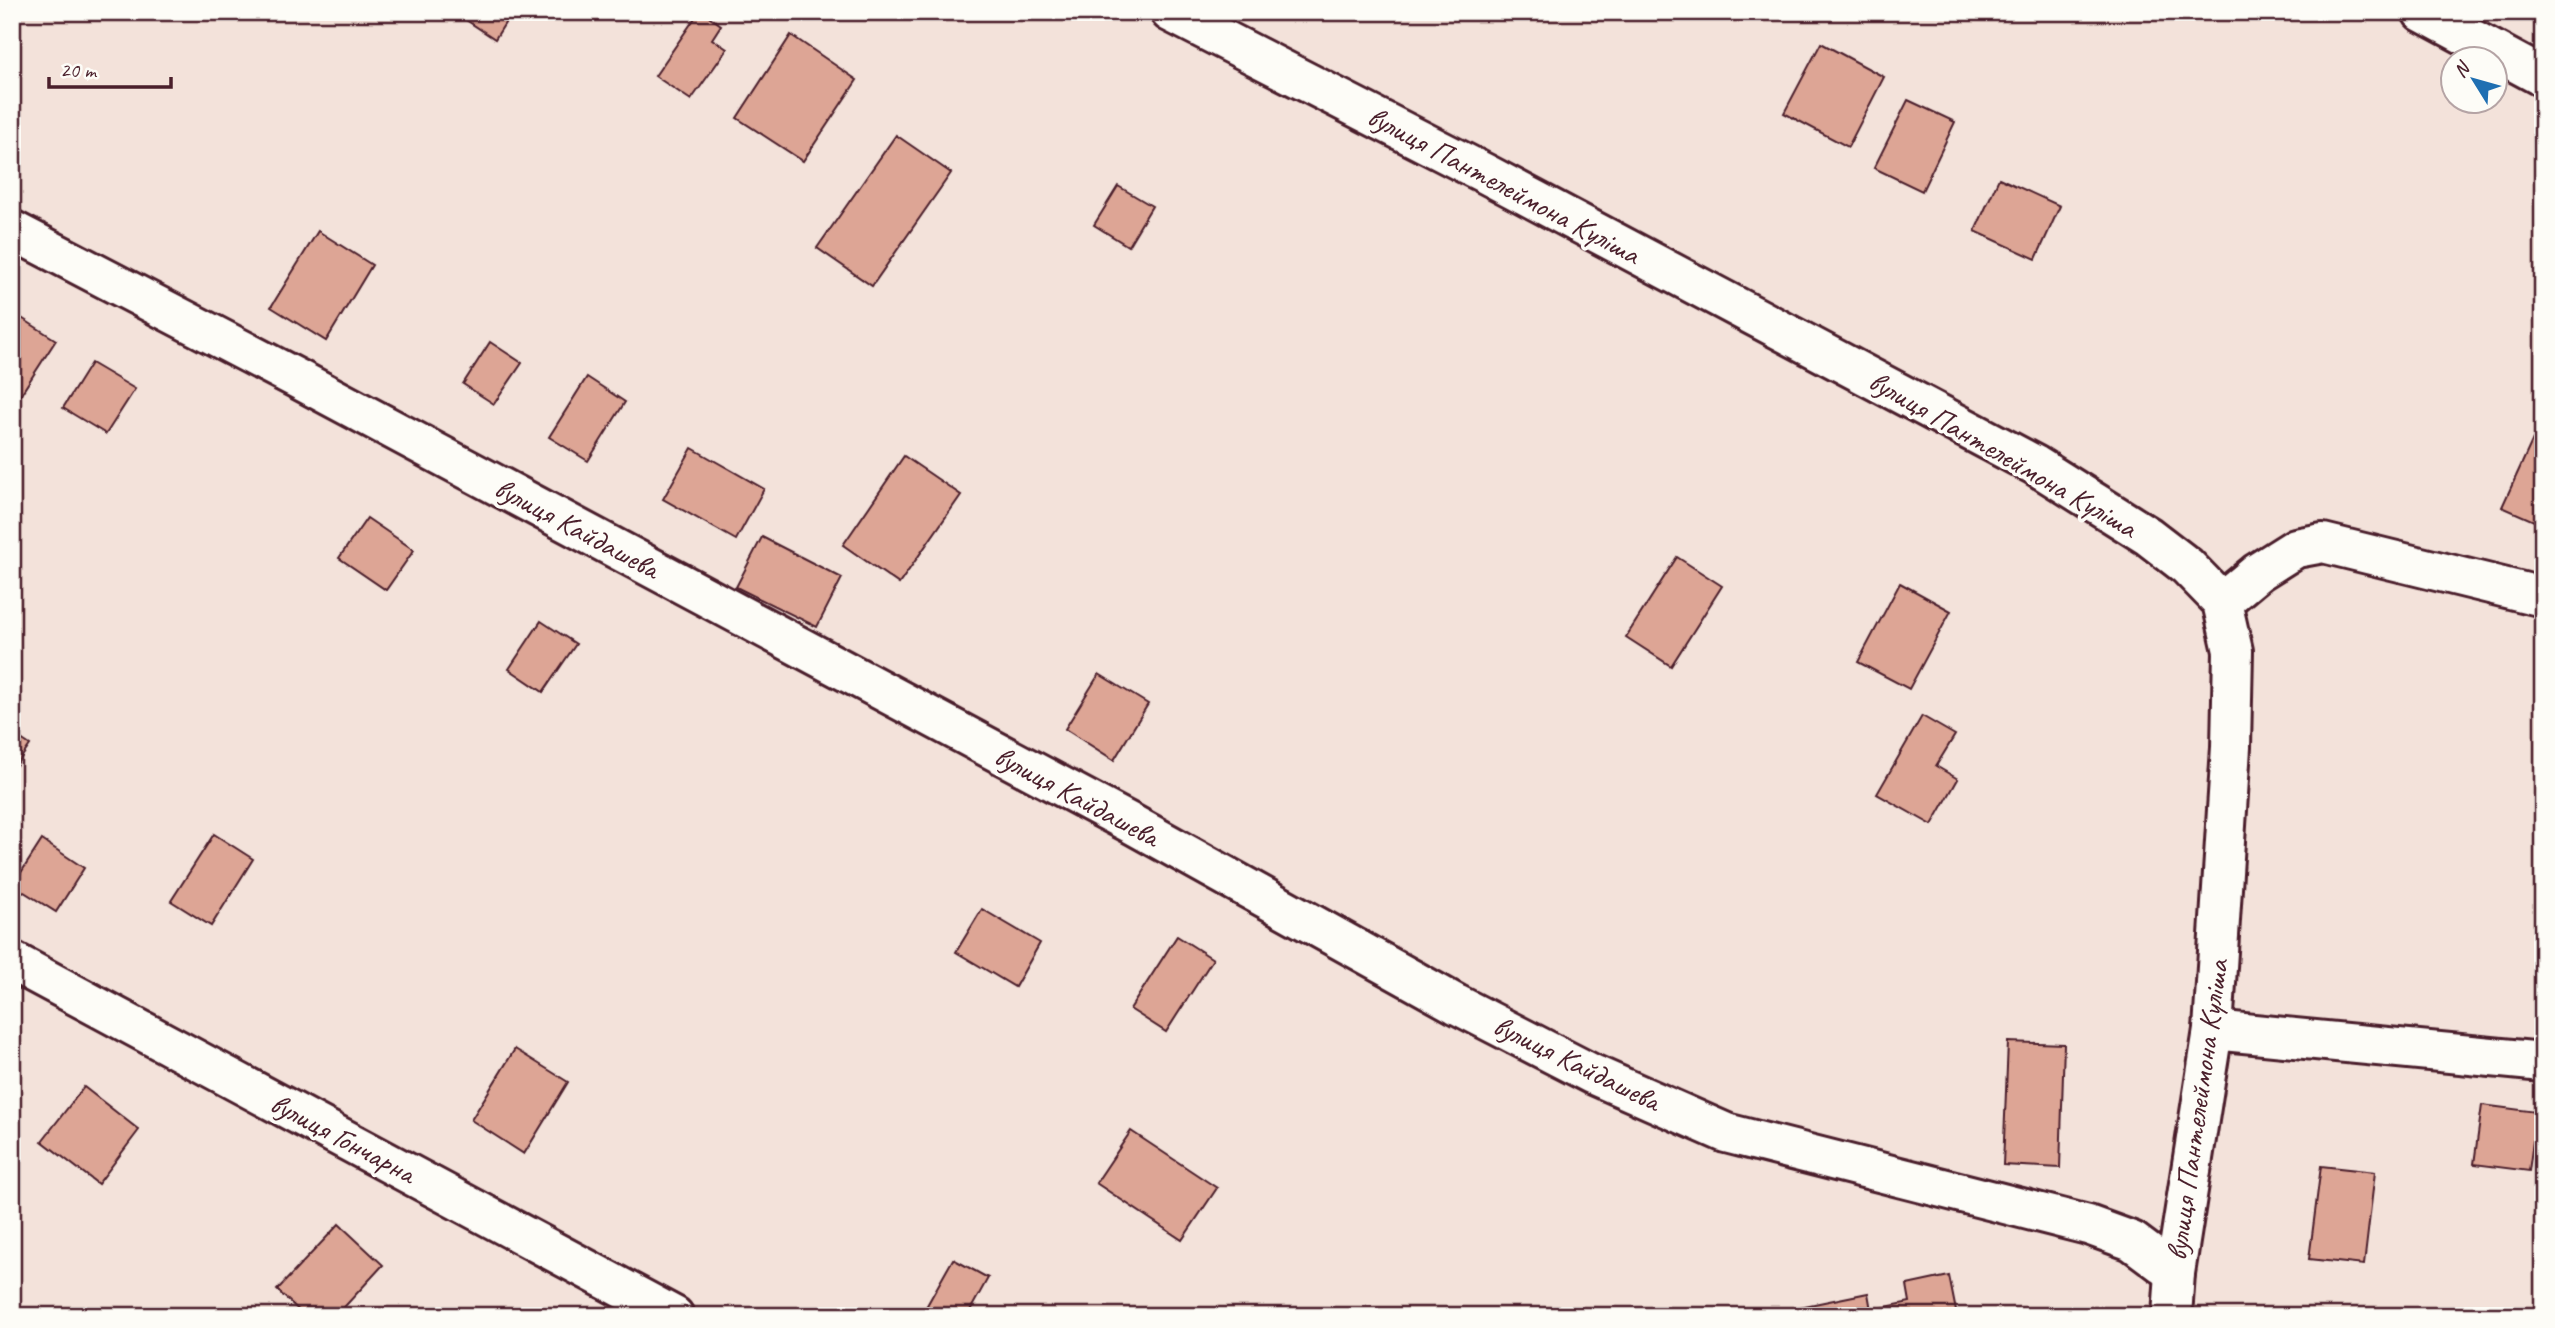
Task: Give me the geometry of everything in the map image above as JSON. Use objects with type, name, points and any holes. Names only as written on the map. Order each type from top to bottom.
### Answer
[{"type":"street","name":"вулиця Пантелеймона Куліша","points":[[1170,12],[1486,174],[2035,465],[2148,536],[2187,566],[2222,602],[2233,651],[2231,747],[2213,1030],[2175,1273],[2172,1316]]},
{"type":"street","points":[[2422,12],[2543,77]]},
{"type":"street","name":"вулиця Кайдашева","points":[[12,230],[298,379],[1120,818],[1457,1004],[1592,1074],[1726,1133],[2088,1225],[2133,1241],[2175,1273]]},
{"type":"street","points":[[2222,602],[2258,572],[2296,548],[2323,543],[2543,597]]},
{"type":"street","name":"вулиця Гончарна","points":[[12,961],[674,1316]]},
{"type":"street","points":[[2213,1030],[2543,1062]]},
{"type":"building","points":[[454,12],[512,12],[495,39]]},
{"type":"building","points":[[699,12],[721,25],[712,39],[727,49],[691,100],[655,76]]},
{"type":"building","points":[[791,35],[857,80],[803,161],[737,118]]},
{"type":"building","points":[[1821,43],[1884,77],[1848,147],[1784,113]]},
{"type":"building","points":[[1908,100],[1955,122],[1922,191],[1874,168]]},
{"type":"building","points":[[896,135],[951,173],[872,286],[817,248]]},
{"type":"building","points":[[1999,178],[2060,206],[2036,259],[1975,231]]},
{"type":"building","points":[[1118,186],[1152,206],[1128,246],[1094,225]]},
{"type":"building","points":[[318,231],[372,265],[326,341],[271,307]]},
{"type":"building","points":[[20,317],[56,340],[12,408],[12,329]]},
{"type":"building","points":[[490,342],[522,363],[494,404],[463,384]]},
{"type":"building","points":[[91,363],[135,389],[106,434],[63,408]]},
{"type":"building","points":[[587,377],[625,402],[588,461],[549,437]]},
{"type":"building","points":[[2533,439],[2543,443],[2543,525],[2502,507]]},
{"type":"building","points":[[692,448],[764,489],[736,540],[663,499]]},
{"type":"building","points":[[904,456],[961,495],[899,584],[843,545]]},
{"type":"building","points":[[367,518],[414,550],[386,590],[339,558]]},
{"type":"building","points":[[762,537],[842,578],[817,627],[736,587]]},
{"type":"building","points":[[1677,557],[1722,586],[1671,666],[1626,637]]},
{"type":"building","points":[[1900,583],[1951,611],[1909,689],[1858,662]]},
{"type":"building","points":[[541,621],[576,644],[543,692],[509,669]]},
{"type":"building","points":[[1099,674],[1148,704],[1114,760],[1065,729]]},
{"type":"building","points":[[1922,716],[1955,735],[1936,766],[1958,779],[1932,825],[1877,794]]},
{"type":"building","points":[[12,733],[30,745],[12,771]]},
{"type":"building","points":[[214,834],[253,859],[211,926],[171,901]]},
{"type":"building","points":[[42,840],[84,868],[56,912],[13,885]]},
{"type":"building","points":[[982,909],[1040,943],[1015,987],[956,952]]},
{"type":"building","points":[[1177,936],[1213,959],[1166,1032],[1130,1009]]},
{"type":"building","points":[[2008,1042],[2064,1044],[2060,1168],[2003,1165]]},
{"type":"building","points":[[515,1049],[568,1082],[524,1154],[471,1120]]},
{"type":"building","points":[[84,1087],[139,1130],[98,1184],[42,1141]]},
{"type":"building","points":[[2482,1105],[2537,1112],[2529,1171],[2474,1164]]},
{"type":"building","points":[[1131,1131],[1217,1188],[1182,1240],[1096,1183]]},
{"type":"building","points":[[2321,1166],[2375,1172],[2364,1265],[2309,1259]]},
{"type":"building","points":[[339,1224],[383,1265],[336,1316],[305,1316],[277,1290]]},
{"type":"building","points":[[953,1259],[988,1278],[967,1316],[921,1316]]},
{"type":"building","points":[[1949,1276],[1957,1316],[1786,1316],[1785,1310],[1868,1293],[1871,1310],[1910,1302],[1907,1285]]}]
